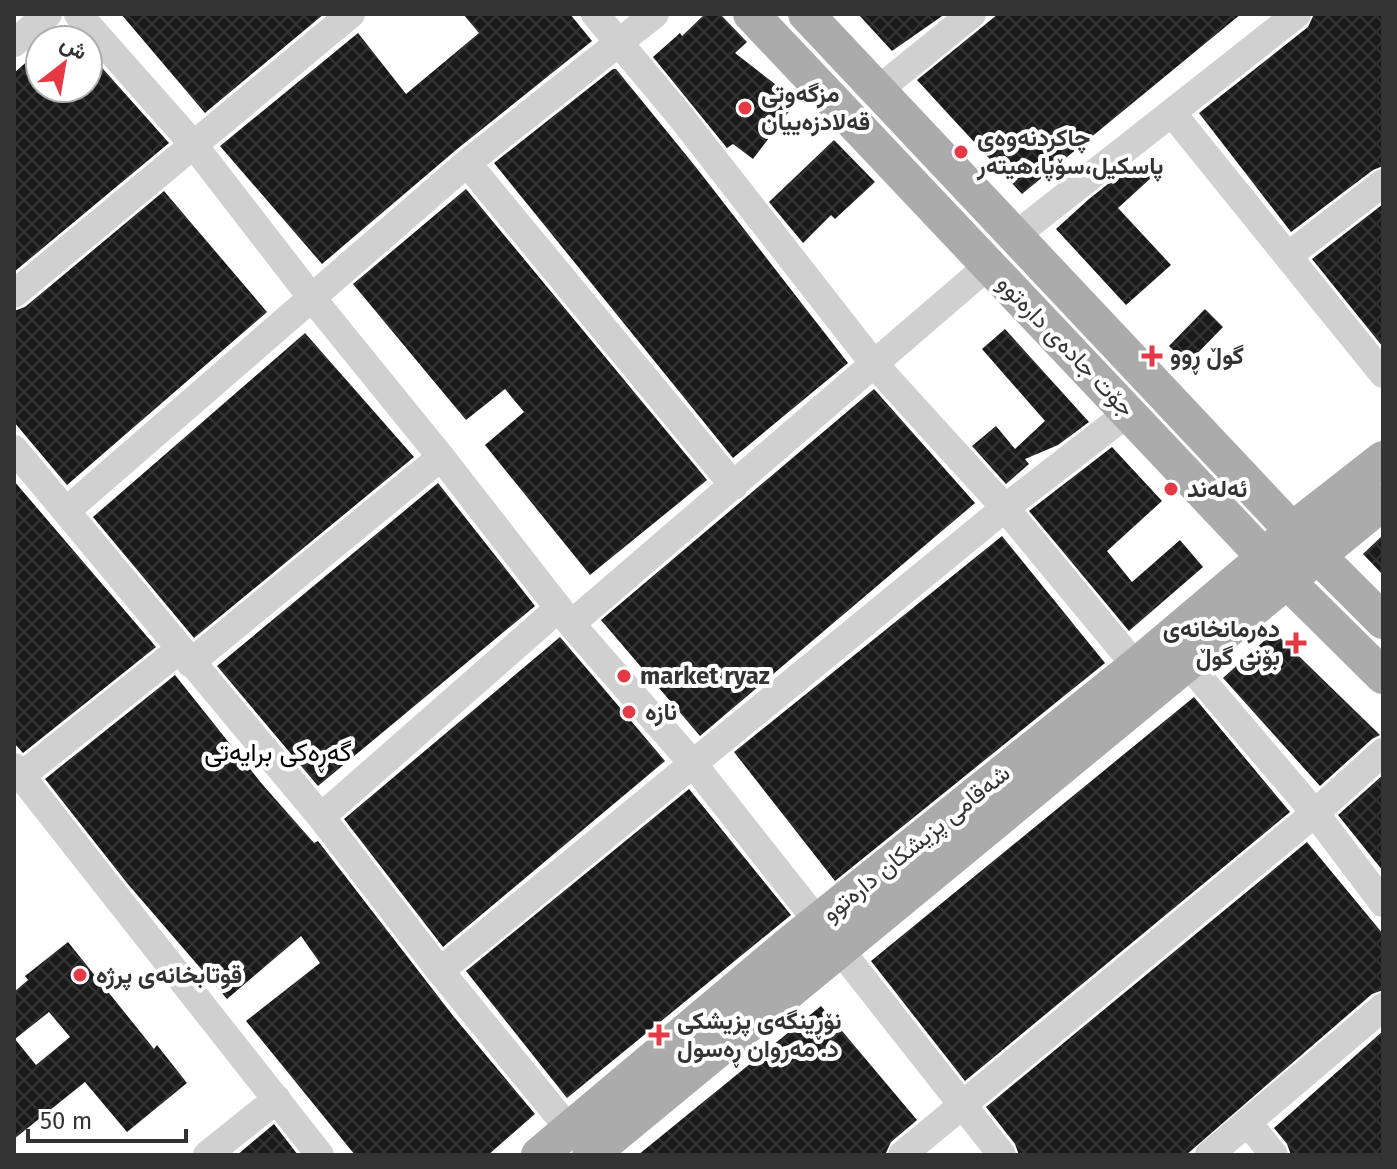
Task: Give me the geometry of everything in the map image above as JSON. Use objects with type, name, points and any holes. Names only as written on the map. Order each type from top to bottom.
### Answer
[{"type":"main road","name":"جۆت جادەی دارەتوو","points":[[751,14],[1276,569],[1383,676]]},
{"type":"main road","name":"جۆت جادەی دارەتوو","points":[[806,14],[1316,556],[1383,621]]},
{"type":"main road","name":"شەقامی پزیشکان دارەتوو","points":[[539,1155],[580,1142],[839,949],[1187,663],[1276,569],[1292,530],[1383,459]]},
{"type":"main road","name":"شەقامی پزیشکان دارەتوو","points":[[580,1142],[818,921],[1136,666],[1276,569],[1316,556],[1383,502]]},
{"type":"street","points":[[14,43],[48,14]]},
{"type":"street","points":[[78,14],[193,144],[565,616],[694,765],[1002,1155]]},
{"type":"street","points":[[14,294],[351,14]]},
{"type":"street","points":[[595,14],[681,117],[874,364],[1005,508],[1136,666]]},
{"type":"street","points":[[66,511],[467,163],[655,14]]},
{"type":"street","points":[[878,90],[972,14]]},
{"type":"street","points":[[1016,235],[1297,14]]},
{"type":"street","points":[[1172,113],[1383,374]]},
{"type":"street","points":[[467,163],[734,486]]},
{"type":"street","points":[[1289,255],[1383,183]]},
{"type":"street","points":[[321,817],[565,616],[734,486],[989,265]]},
{"type":"street","points":[[440,971],[1005,508],[1129,412]]},
{"type":"street","points":[[14,449],[321,817],[440,971],[580,1142]]},
{"type":"street","points":[[320,1155],[20,783],[441,457]]},
{"type":"street","points":[[1187,663],[1315,813],[1383,903]]},
{"type":"street","points":[[902,1155],[1315,813],[1383,752]]},
{"type":"street","points":[[1209,1155],[1383,1007]]},
{"type":"street","points":[[207,1155],[277,1099]]},
{"type":"street","points":[[1248,1123],[1274,1155]]},
{"type":"building","points":[[121,14],[324,14],[205,113]]},
{"type":"building","points":[[463,14],[570,14],[592,41],[456,150],[322,264],[220,146],[358,33],[406,94],[479,33]]},
{"type":"building","points":[[705,14],[720,14],[747,42],[735,53],[797,101],[753,159],[733,144],[727,148],[653,57]]},
{"type":"building","points":[[858,14],[945,14],[892,51]]},
{"type":"building","points":[[998,14],[1241,14],[1022,194],[917,80]]},
{"type":"building","points":[[1314,14],[1383,14],[1383,166],[1373,170],[1291,232],[1199,113],[1308,27]]},
{"type":"building","points":[[24,64],[24,104],[104,104],[104,70],[169,143],[14,272],[14,73]]},
{"type":"building","points":[[613,69],[695,166],[848,363],[733,458],[494,163]]},
{"type":"building","points":[[834,140],[875,182],[835,219],[831,215],[803,243],[769,202]]},
{"type":"building","points":[[1136,162],[1151,178],[1118,208],[1171,265],[1126,305],[1056,229]]},
{"type":"building","points":[[466,189],[707,480],[590,575],[485,445],[524,412],[505,389],[466,420],[353,284]]},
{"type":"building","points":[[164,191],[267,312],[67,485],[14,422],[14,311],[25,307]]},
{"type":"building","points":[[1383,204],[1383,347],[1312,259]]},
{"type":"building","points":[[1205,309],[1223,327],[1187,364],[1169,346]]},
{"type":"building","points":[[1005,329],[1089,422],[1058,445],[1025,459],[1029,464],[1006,484],[972,446],[996,426],[1015,449],[1045,421],[982,349]]},
{"type":"building","points":[[305,333],[414,457],[194,638],[93,517]]},
{"type":"building","points":[[874,389],[975,503],[700,736],[601,620]]},
{"type":"building","points":[[1112,447],[1162,501],[1107,551],[1132,582],[1180,540],[1203,567],[1129,631],[1029,511]]},
{"type":"building","points":[[14,481],[156,647],[23,753],[14,743]]},
{"type":"building","points":[[438,483],[535,606],[318,786],[217,666]]},
{"type":"building","points":[[1383,535],[1383,575],[1363,554]]},
{"type":"building","points":[[1002,536],[1105,663],[835,881],[734,752]]},
{"type":"building","points":[[1274,632],[1380,735],[1320,786],[1223,678]]},
{"type":"building","points":[[560,637],[665,761],[443,947],[344,819]]},
{"type":"building","points":[[175,675],[262,784],[314,843],[318,841],[454,1017],[535,1114],[488,1155],[355,1155],[246,1021],[320,963],[301,936],[227,999],[127,883],[45,779]]},
{"type":"building","points":[[1194,697],[1290,812],[965,1081],[871,961]]},
{"type":"building","points":[[1383,775],[1383,871],[1338,815]]},
{"type":"building","points":[[689,789],[791,915],[567,1098],[466,971]]},
{"type":"building","points":[[1307,842],[1383,934],[1383,990],[1372,994],[1186,1155],[1019,1155],[1015,1144],[986,1107]]},
{"type":"building","points":[[68,942],[154,1049],[157,1045],[187,1083],[127,1132],[85,1082],[14,1139],[14,992],[28,980],[25,976]],"holes":[[[49,1012],[70,1037],[36,1065],[15,1039]]]},
{"type":"building","points":[[821,1006],[917,1120],[891,1142],[885,1155],[638,1155]]},
{"type":"building","points":[[1383,1031],[1383,1155],[1291,1155],[1287,1144],[1274,1128]]},
{"type":"building","points":[[274,1124],[298,1155],[237,1155]]},
{"type":"place","name":"مزگەوتی قەلادزەییان","points":[[745,108]]},
{"type":"place","name":"چاکردنەوەی پاسکیل،سۆپا،هیتەر","points":[[961,152]]},
{"type":"place","name":"گوڵ ڕوو","points":[[1152,356]]},
{"type":"place","name":"ئەلەند","points":[[1171,489]]},
{"type":"place","name":"دەرمانخانەی بۆنی گوڵ","points":[[1296,643]]},
{"type":"place","name":"market ryaz","points":[[624,676]]},
{"type":"place","name":"نازە","points":[[629,712]]},
{"type":"place","name":"قوتابخانەی پرژە","points":[[80,975]]},
{"type":"place","name":"نۆڕینگەی پزیشکی د. مەروان ڕەسول","points":[[659,1035]]},
{"type":"district","name":"گەڕەکی برایەتی","points":[[278,752]]}]
